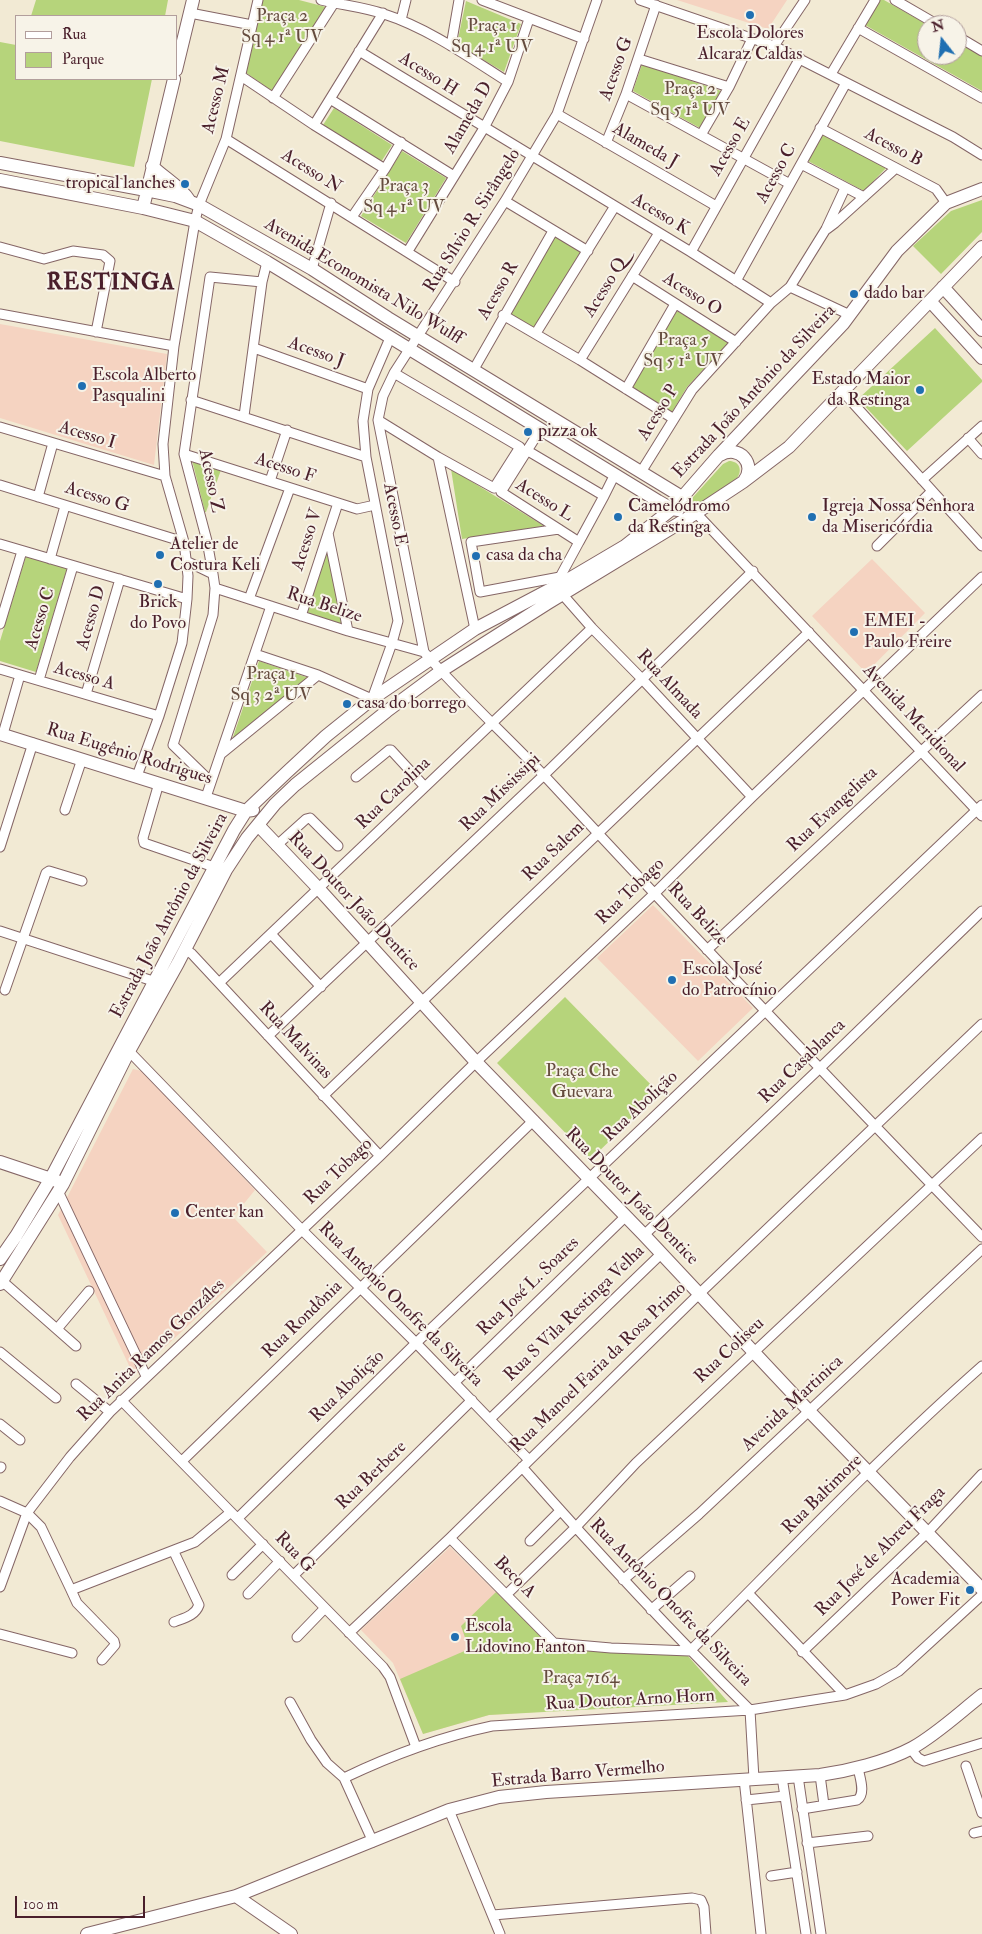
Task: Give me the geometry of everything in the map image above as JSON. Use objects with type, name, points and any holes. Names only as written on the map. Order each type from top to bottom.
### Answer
[{"type":"street","points":[[178,62],[194,0]]},
{"type":"street","name":"Acesso M","points":[[137,776],[159,716],[182,643],[188,599],[184,542],[165,476],[163,444],[174,346],[196,221],[195,203],[226,139],[258,0]]},
{"type":"street","points":[[321,0],[383,13],[401,20],[451,46],[508,82]]},
{"type":"street","points":[[401,20],[406,0]]},
{"type":"street","points":[[451,46],[459,0]]},
{"type":"street","points":[[482,0],[584,39]]},
{"type":"street","name":"Rua Sílvio R. Sirângelo","points":[[425,658],[378,420],[383,396],[394,373],[455,282],[557,114],[597,0]]},
{"type":"street","points":[[640,0],[774,46],[953,137],[982,155]]},
{"type":"street","points":[[774,46],[805,0]]},
{"type":"street","points":[[831,74],[875,0]]},
{"type":"street","points":[[895,0],[921,15]]},
{"type":"street","points":[[273,98],[334,3]]},
{"type":"street","name":"Acesso G","points":[[606,143],[626,94],[656,5]]},
{"type":"street","points":[[190,13],[252,25]]},
{"type":"street","points":[[314,125],[383,13]]},
{"type":"street","name":"Alameda D","points":[[408,252],[484,128],[508,82],[529,19]]},
{"type":"street","points":[[858,28],[982,98]]},
{"type":"street","points":[[701,135],[730,87],[752,39]]},
{"type":"street","points":[[967,42],[982,51]]},
{"type":"street","name":"Acesso H","points":[[359,51],[532,156]]},
{"type":"street","name":"Acesso E","points":[[691,252],[800,58]]},
{"type":"street","points":[[638,59],[730,87]]},
{"type":"street","points":[[240,76],[385,169]]},
{"type":"street","points":[[143,208],[174,80]]},
{"type":"street","name":"Acesso C","points":[[736,281],[846,82]]},
{"type":"street","points":[[626,94],[790,184]]},
{"type":"street","points":[[330,99],[454,176]]},
{"type":"street","name":"Alameda J","points":[[557,114],[716,206]]},
{"type":"street","name":"Acesso B","points":[[820,128],[936,189],[946,203]]},
{"type":"street","name":"Acesso N","points":[[226,139],[455,282]]},
{"type":"street","points":[[352,217],[385,169],[400,142]]},
{"type":"street","name":"Acesso K","points":[[532,156],[691,252],[771,303]]},
{"type":"street","name":"Avenida Economista Nilo Wulff","points":[[0,163],[146,190],[195,203],[312,270],[682,497]]},
{"type":"street","points":[[801,164],[864,196]]},
{"type":"street","points":[[152,166],[195,203]]},
{"type":"street","points":[[826,229],[896,168]]},
{"type":"street","name":"Avenida Economista Nilo Wulff","points":[[0,180],[143,208],[196,221],[267,262],[672,509]]},
{"type":"street","name":"Acesso P","points":[[641,472],[692,390],[771,303],[790,287],[826,229],[845,188]]},
{"type":"street","name":"Estrada João Antônio da Silveira","points":[[1,1283],[57,1184],[125,1047],[192,923],[226,870],[275,804],[295,784],[387,711],[562,584],[625,546],[672,509],[719,455],[843,324],[897,251],[946,203],[982,189]]},
{"type":"street","points":[[505,202],[588,251]]},
{"type":"street","points":[[312,270],[331,203]]},
{"type":"street","points":[[536,333],[615,206]]},
{"type":"street","name":"Acesso R","points":[[474,369],[503,315],[553,231]]},
{"type":"street","name":"Acesso Q","points":[[580,360],[659,233]]},
{"type":"street","points":[[0,247],[44,258],[73,251],[107,257],[110,261],[96,332]]},
{"type":"street","name":"Estrada João Antônio da Silveira","points":[[172,960],[185,949],[192,923],[214,867],[246,811],[326,736],[425,658],[475,629],[696,513],[743,482],[789,447],[982,247]]},
{"type":"street","points":[[244,416],[262,282],[267,262]]},
{"type":"street","name":"Acesso O","points":[[632,276],[736,342]]},
{"type":"street","name":"Acesso Z","points":[[211,782],[173,745],[213,615],[215,588],[207,541],[184,454],[210,277],[262,282]]},
{"type":"street","points":[[790,287],[850,315]]},
{"type":"street","points":[[943,287],[982,330]]},
{"type":"street","points":[[930,301],[982,358]]},
{"type":"street","points":[[626,389],[675,304]]},
{"type":"street","points":[[0,314],[174,346]]},
{"type":"street","points":[[503,315],[536,333],[674,419]]},
{"type":"street","name":"Acesso E","points":[[372,698],[398,621],[366,457],[363,421],[368,389],[390,338]]},
{"type":"street","name":"Acesso J","points":[[254,348],[368,389]]},
{"type":"street","points":[[394,373],[520,447],[497,490]]},
{"type":"street","points":[[842,391],[982,545]]},
{"type":"street","points":[[191,400],[366,457]]},
{"type":"street","points":[[378,420],[497,490]]},
{"type":"street","points":[[922,480],[982,426]]},
{"type":"street","name":"Acesso I","points":[[0,427],[165,476]]},
{"type":"street","points":[[270,481],[287,430]]},
{"type":"street","points":[[497,490],[528,451],[540,430]]},
{"type":"street","points":[[968,438],[982,454]]},
{"type":"street","points":[[38,497],[53,443]]},
{"type":"street","name":"Acesso L","points":[[497,490],[579,542],[604,496],[528,451]]},
{"type":"street","points":[[719,455],[724,452],[735,451],[745,457],[749,468],[743,482]]},
{"type":"street","name":"Acesso F","points":[[184,454],[357,509],[375,505]]},
{"type":"street","points":[[438,457],[475,629]]},
{"type":"street","points":[[604,496],[615,474]]},
{"type":"street","name":"Acesso G","points":[[0,485],[184,542]]},
{"type":"street","points":[[248,599],[290,488]]},
{"type":"street","points":[[877,546],[932,491]]},
{"type":"street","points":[[645,493],[653,506],[652,522],[647,528]]},
{"type":"street","name":"Acesso V","points":[[301,616],[338,503]]},
{"type":"street","points":[[50,559],[65,506]]},
{"type":"street","points":[[672,509],[696,513]]},
{"type":"street","name":"Avenida Meridional","points":[[696,513],[753,571],[864,691],[980,810]]},
{"type":"street","points":[[560,529],[471,542],[480,592],[562,584],[579,542]]},
{"type":"street","points":[[328,533],[348,631]]},
{"type":"street","points":[[0,544],[188,599]]},
{"type":"street","points":[[0,624],[22,551]]},
{"type":"street","points":[[186,561],[213,574]]},
{"type":"street","name":"Acesso C","points":[[39,680],[73,566]]},
{"type":"street","name":"Rua Mississipi","points":[[268,1036],[544,775],[753,571]]},
{"type":"street","name":"Rua Tobago","points":[[302,1230],[982,577]]},
{"type":"street","name":"Acesso D","points":[[86,694],[120,580]]},
{"type":"street","name":"Rua Almada","points":[[562,584],[592,628],[752,797]]},
{"type":"street","name":"Rua Belize","points":[[215,588],[348,631],[392,643],[425,658],[441,671],[544,775],[707,950],[982,1237]]},
{"type":"street","points":[[206,797],[272,606]]},
{"type":"street","name":"Rua Carolina","points":[[219,983],[491,722],[592,628]]},
{"type":"street","name":"Rua Salem","points":[[323,1096],[809,632]]},
{"type":"street","points":[[255,654],[318,675],[372,698]]},
{"type":"street","points":[[387,711],[401,694],[422,676],[425,658]]},
{"type":"street","name":"Acesso A","points":[[0,669],[159,716]]},
{"type":"street","points":[[1,734],[20,675]]},
{"type":"street","points":[[220,755],[318,675]]},
{"type":"street","name":"Rua Evangelista","points":[[707,950],[982,695]]},
{"type":"street","name":"Rua Eugênio Rodrigues","points":[[1,734],[246,811]]},
{"type":"street","points":[[0,847],[33,743]]},
{"type":"street","points":[[356,777],[388,750],[391,750],[424,787]]},
{"type":"street","points":[[65,810],[82,759]]},
{"type":"street","points":[[159,783],[143,838],[144,843],[214,867]]},
{"type":"street","points":[[246,811],[259,810],[275,804]]},
{"type":"street","name":"Rua Abolição","points":[[71,1590],[174,1552],[195,1542],[234,1515],[588,1178],[980,810]]},
{"type":"street","points":[[276,846],[306,819],[310,818],[338,846]]},
{"type":"street","name":"Rua Doutor João Dentice","points":[[258,825],[319,889],[476,1062],[534,1120],[809,1411],[982,1589]]},
{"type":"street","points":[[6,990],[46,873],[48,871],[82,880]]},
{"type":"street","name":"Rua Casablanca","points":[[644,1235],[982,911]]},
{"type":"street","points":[[0,931],[160,984]]},
{"type":"street","points":[[271,934],[321,987]]},
{"type":"street","name":"Rua Malvinas","points":[[185,949],[192,954],[380,1156]]},
{"type":"street","name":"Rua Manoel Faria da Rosa Primo","points":[[349,1632],[450,1538],[699,1294],[875,1124],[982,1024]]},
{"type":"street","name":"Rua Antônio Onofre da Silveira","points":[[125,1047],[302,1230],[455,1382],[529,1460]]},
{"type":"street","name":"Rua Rondônia","points":[[182,1461],[534,1120]]},
{"type":"street","name":"Rua Coliseu","points":[[507,1594],[575,1528],[636,1463],[982,1138]]},
{"type":"street","points":[[0,1162],[57,1184],[146,1376]]},
{"type":"street","name":"Estrada João Antônio da Silveira","points":[[0,1259],[57,1184]]},
{"type":"street","name":"Rua José L. Soares","points":[[455,1382],[626,1216]]},
{"type":"street","name":"Rua Anita Ramos Gonzáles","points":[[0,1587],[27,1513],[70,1457],[121,1400],[302,1230]]},
{"type":"street","name":"Avenida Martinica","points":[[623,1580],[699,1514],[982,1249]]},
{"type":"street","name":"Rua S Vila Restinga Velha","points":[[490,1419],[661,1254]]},
{"type":"street","points":[[1,1283],[76,1346]]},
{"type":"street","points":[[56,1329],[89,1292]]},
{"type":"street","points":[[0,1352],[56,1398]]},
{"type":"street","name":"Rua Baltimore","points":[[690,1651],[868,1472],[982,1366]]},
{"type":"street","points":[[76,1384],[110,1412]]},
{"type":"street","name":"Rua G","points":[[121,1400],[383,1668],[390,1678],[416,1747]]},
{"type":"street","name":"Rua Berbere","points":[[294,1575],[472,1400]]},
{"type":"street","points":[[0,1424],[20,1440]]},
{"type":"street","name":"Rua Antônio Onofre da Silveira","points":[[522,1467],[575,1528],[651,1610],[750,1710],[749,1779],[746,1800],[761,1934]]},
{"type":"street","name":"Rua José de Abreu Fraga","points":[[802,1652],[928,1532],[982,1474]]},
{"type":"street","points":[[0,1501],[27,1513],[41,1527],[77,1603],[114,1641],[113,1649],[102,1660]]},
{"type":"street","points":[[530,1540],[560,1510]]},
{"type":"street","name":"Beco A","points":[[450,1538],[554,1643],[611,1648],[690,1651]]},
{"type":"street","points":[[232,1575],[263,1544]]},
{"type":"street","points":[[174,1552],[199,1606],[197,1612],[193,1615],[174,1622]]},
{"type":"street","points":[[248,1594],[280,1562]]},
{"type":"street","points":[[651,1610],[690,1576]]},
{"type":"street","points":[[748,1593],[845,1696]]},
{"type":"street","name":"Rua Doutor Arno Horn","points":[[344,1778],[416,1747],[457,1733],[492,1726],[750,1710],[845,1696],[876,1684],[899,1671],[982,1595]]},
{"type":"street","points":[[297,1637],[325,1608]]},
{"type":"street","points":[[0,1634],[72,1653]]},
{"type":"street","name":"Estrada Barro Vermelho","points":[[87,1934],[236,1896],[448,1810],[499,1797],[546,1792],[749,1779],[783,1787],[820,1775],[858,1768],[910,1749],[935,1733],[982,1695]]},
{"type":"street","points":[[290,1702],[311,1740],[327,1763],[344,1778],[373,1842]]},
{"type":"street","points":[[910,1749],[918,1758],[924,1761],[982,1743]]},
{"type":"street","points":[[966,1766],[982,1813]]},
{"type":"street","points":[[802,1809],[861,1798],[858,1768]]},
{"type":"street","points":[[820,1775],[824,1805]]},
{"type":"street","points":[[798,1781],[821,1934]]},
{"type":"street","points":[[746,1800],[783,1787],[806,1934]]},
{"type":"street","points":[[448,1810],[500,1934]]},
{"type":"street","points":[[807,1843],[868,1836]]},
{"type":"street","points":[[771,1876],[797,1872]]},
{"type":"street","points":[[236,1896],[291,1934]]},
{"type":"street","points":[[493,1915],[692,1898],[701,1900],[704,1907],[706,1934]]},
{"type":"shaded area","name":"Escola Dolores Alcaraz Caldas","points":[[677,0],[787,0],[768,29]]},
{"type":"shaded area","name":"Escola Alberto Pasqualini","points":[[0,324],[167,354],[154,465],[0,418]]},
{"type":"shaded area","points":[[872,559],[925,613],[866,673],[812,616]]},
{"type":"shaded area","name":"Escola José do Patrocínio","points":[[653,905],[753,1008],[698,1061],[597,958]]},
{"type":"shaded area","points":[[133,1069],[142,1071],[255,1190],[233,1217],[267,1252],[134,1376],[58,1215]]},
{"type":"shaded area","name":"Escola Lidovino Fanton","points":[[450,1547],[548,1644],[552,1711],[489,1715],[423,1734],[393,1663],[361,1630]]},
{"type":"green space","points":[[36,0],[168,0],[165,15],[31,15]]},
{"type":"green space","name":"Praça 2 Sq 4 1ª UV","points":[[262,0],[299,0],[326,7],[272,91],[245,72]]},
{"type":"green space","points":[[879,0],[884,0],[917,19],[917,54],[865,25]]},
{"type":"green space","name":"Praça 1 Sq 4 1ª UV","points":[[466,1],[521,24],[504,72],[457,44]]},
{"type":"green space","points":[[0,42],[15,45],[15,80],[152,80],[134,167],[0,141]]},
{"type":"green space","points":[[967,47],[982,56],[982,91],[936,65],[967,65]]},
{"type":"green space","name":"Praça 2 Sq 5 1ª UV","points":[[642,64],[721,91],[700,128],[633,91]]},
{"type":"green space","points":[[334,108],[392,145],[381,162],[323,125]]},
{"type":"green space","points":[[823,134],[886,168],[864,191],[808,161]]},
{"type":"green space","name":"Praça 3 Sq 4 1ª UV","points":[[402,151],[446,178],[406,243],[361,216]]},
{"type":"green space","points":[[982,200],[982,232],[941,274],[913,246],[951,211]]},
{"type":"green space","points":[[554,236],[581,252],[535,329],[509,313]]},
{"type":"green space","name":"Praça 5 Sq 5 1ª UV","points":[[677,311],[729,342],[687,387],[672,412],[631,388]]},
{"type":"green space","name":"Estado Maior da Restinga","points":[[935,328],[982,382],[907,451],[858,399]]},
{"type":"green space","points":[[192,460],[221,470],[206,512],[205,512]]},
{"type":"green space","points":[[729,461],[739,466],[740,472],[737,478],[695,508],[685,506],[723,464]]},
{"type":"green space","points":[[451,469],[544,526],[462,539]]},
{"type":"green space","points":[[327,547],[342,625],[306,614]]},
{"type":"green space","points":[[26,556],[67,568],[36,672],[0,661],[0,641]]},
{"type":"green space","name":"Praça 1 Sq 3 2ª UV","points":[[259,661],[309,678],[232,740]]},
{"type":"green space","name":"Praça Che Guevara","points":[[565,997],[659,1093],[591,1159],[497,1063]]},
{"type":"green space","name":"Praça 7164","points":[[496,1592],[548,1644],[688,1656],[728,1702],[489,1715],[423,1734],[400,1679],[469,1649],[461,1626]]},
{"type":"place","name":"Escola Dolores Alcaraz Caldas","points":[[750,15]]},
{"type":"place","name":"tropical lanches","points":[[185,184]]},
{"type":"place","name":"dado bar","points":[[854,294]]},
{"type":"place","name":"Escola Alberto Pasqualini","points":[[82,386]]},
{"type":"place","name":"Estado Maior da Restinga","points":[[920,390]]},
{"type":"place","name":"pizza ok","points":[[528,432]]},
{"type":"place","name":"Camelódromo da Restinga","points":[[618,517]]},
{"type":"place","name":"Igreja Nossa Senhora da Misericórdia","points":[[812,517]]},
{"type":"place","name":"Atelier de Costura Keli","points":[[160,555]]},
{"type":"place","name":"casa da cha","points":[[476,556]]},
{"type":"place","name":"Brick do Povo","points":[[158,584]]},
{"type":"place","name":"EMEI - Paulo Freire","points":[[854,632]]},
{"type":"place","name":"casa do borrego","points":[[347,704]]},
{"type":"place","name":"Escola José do Patrocínio","points":[[672,980]]},
{"type":"place","name":"Center kan","points":[[175,1213]]},
{"type":"place","name":"Academia Power Fit","points":[[970,1590]]},
{"type":"place","name":"Escola Lidovino Fanton","points":[[455,1637]]},
{"type":"district","name":"RESTINGA","points":[[111,284]]}]
